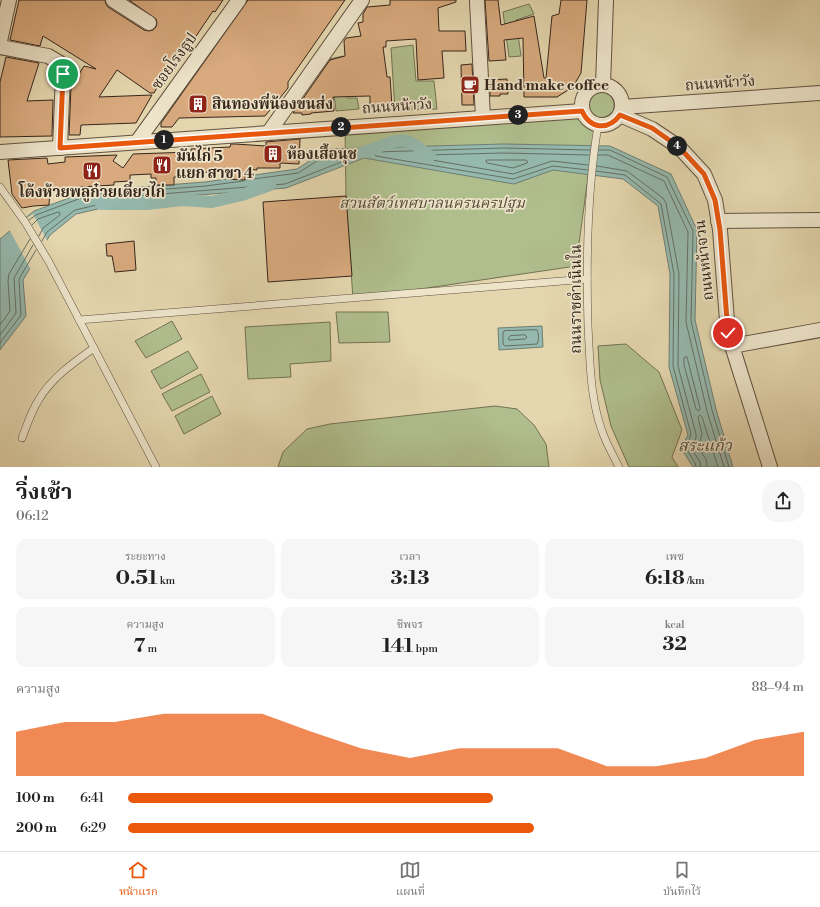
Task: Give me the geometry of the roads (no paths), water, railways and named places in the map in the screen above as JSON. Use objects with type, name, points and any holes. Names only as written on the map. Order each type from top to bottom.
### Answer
[{"type":"street","points":[[0,41],[9,0]]},
{"type":"street","points":[[113,0],[149,23]]},
{"type":"street","name":"ซอยโรงธูป","points":[[137,142],[239,0]]},
{"type":"street","points":[[269,132],[362,0]]},
{"type":"street","points":[[602,85],[606,0]]},
{"type":"street","points":[[477,2],[483,117]]},
{"type":"street","points":[[0,47],[48,56],[60,63],[63,74],[60,148]]},
{"type":"street","points":[[598,126],[588,120],[582,111],[582,98],[590,88],[602,85],[609,86],[614,90],[621,101],[621,111]]},
{"type":"street","name":"ถนนหน้าวัง","points":[[598,126],[610,124],[616,120],[621,111],[820,93]]},
{"type":"street","name":"ถนนหน้าวัง","points":[[0,152],[582,111]]},
{"type":"street","name":"ถนนหน้าจวน","points":[[621,111],[652,128],[679,147],[704,174],[715,200],[728,333],[770,467]]},
{"type":"street","points":[[718,221],[820,220]]},
{"type":"street","points":[[732,346],[820,330]]},
{"type":"lane","name":"ถนนราชดำเนินใน","points":[[598,126],[590,195],[587,280],[590,376],[602,431],[619,467]]},
{"type":"lane","points":[[0,187],[25,222],[49,262],[156,467]]},
{"type":"lane","points":[[78,320],[425,294],[587,280]]},
{"type":"lane","points":[[22,438],[38,400],[51,383],[65,369],[94,348]]},
{"type":"water","name":"สระแก้ว","points":[[503,144],[610,146],[671,174],[697,230],[695,320],[716,409],[733,467],[693,467],[681,448],[688,435],[669,367],[670,274],[658,206],[623,179],[553,170],[514,184],[364,158],[286,188],[137,200],[76,214],[50,235],[23,280],[26,316],[0,350],[0,239],[34,211],[88,191],[205,182],[297,169],[328,149]]},
{"type":"water","points":[[542,326],[543,347],[499,350],[498,328]]},
{"type":"waterway","points":[[363,152],[388,143],[406,141],[414,144],[430,156]]},
{"type":"waterway","points":[[101,204],[147,204],[182,200],[212,202],[242,195],[270,185]]},
{"type":"place","name":"Hand make coffee","points":[[470,85]]},
{"type":"place","name":"สินทองพี่น้องขนส่ง","points":[[198,104]]},
{"type":"place","name":"ห้องเสื้อนุช","points":[[273,154]]},
{"type":"place","name":"มันไก่ 5 แยก สาขา 4","points":[[162,165]]},
{"type":"place","name":"โต้งห้วยพลูก๋วยเตี๋ยวไก่","points":[[92,171]]},
{"type":"park label","name":"สวนสัตว์เทศบาลนครนครปฐม","points":[[432,203]]}]
